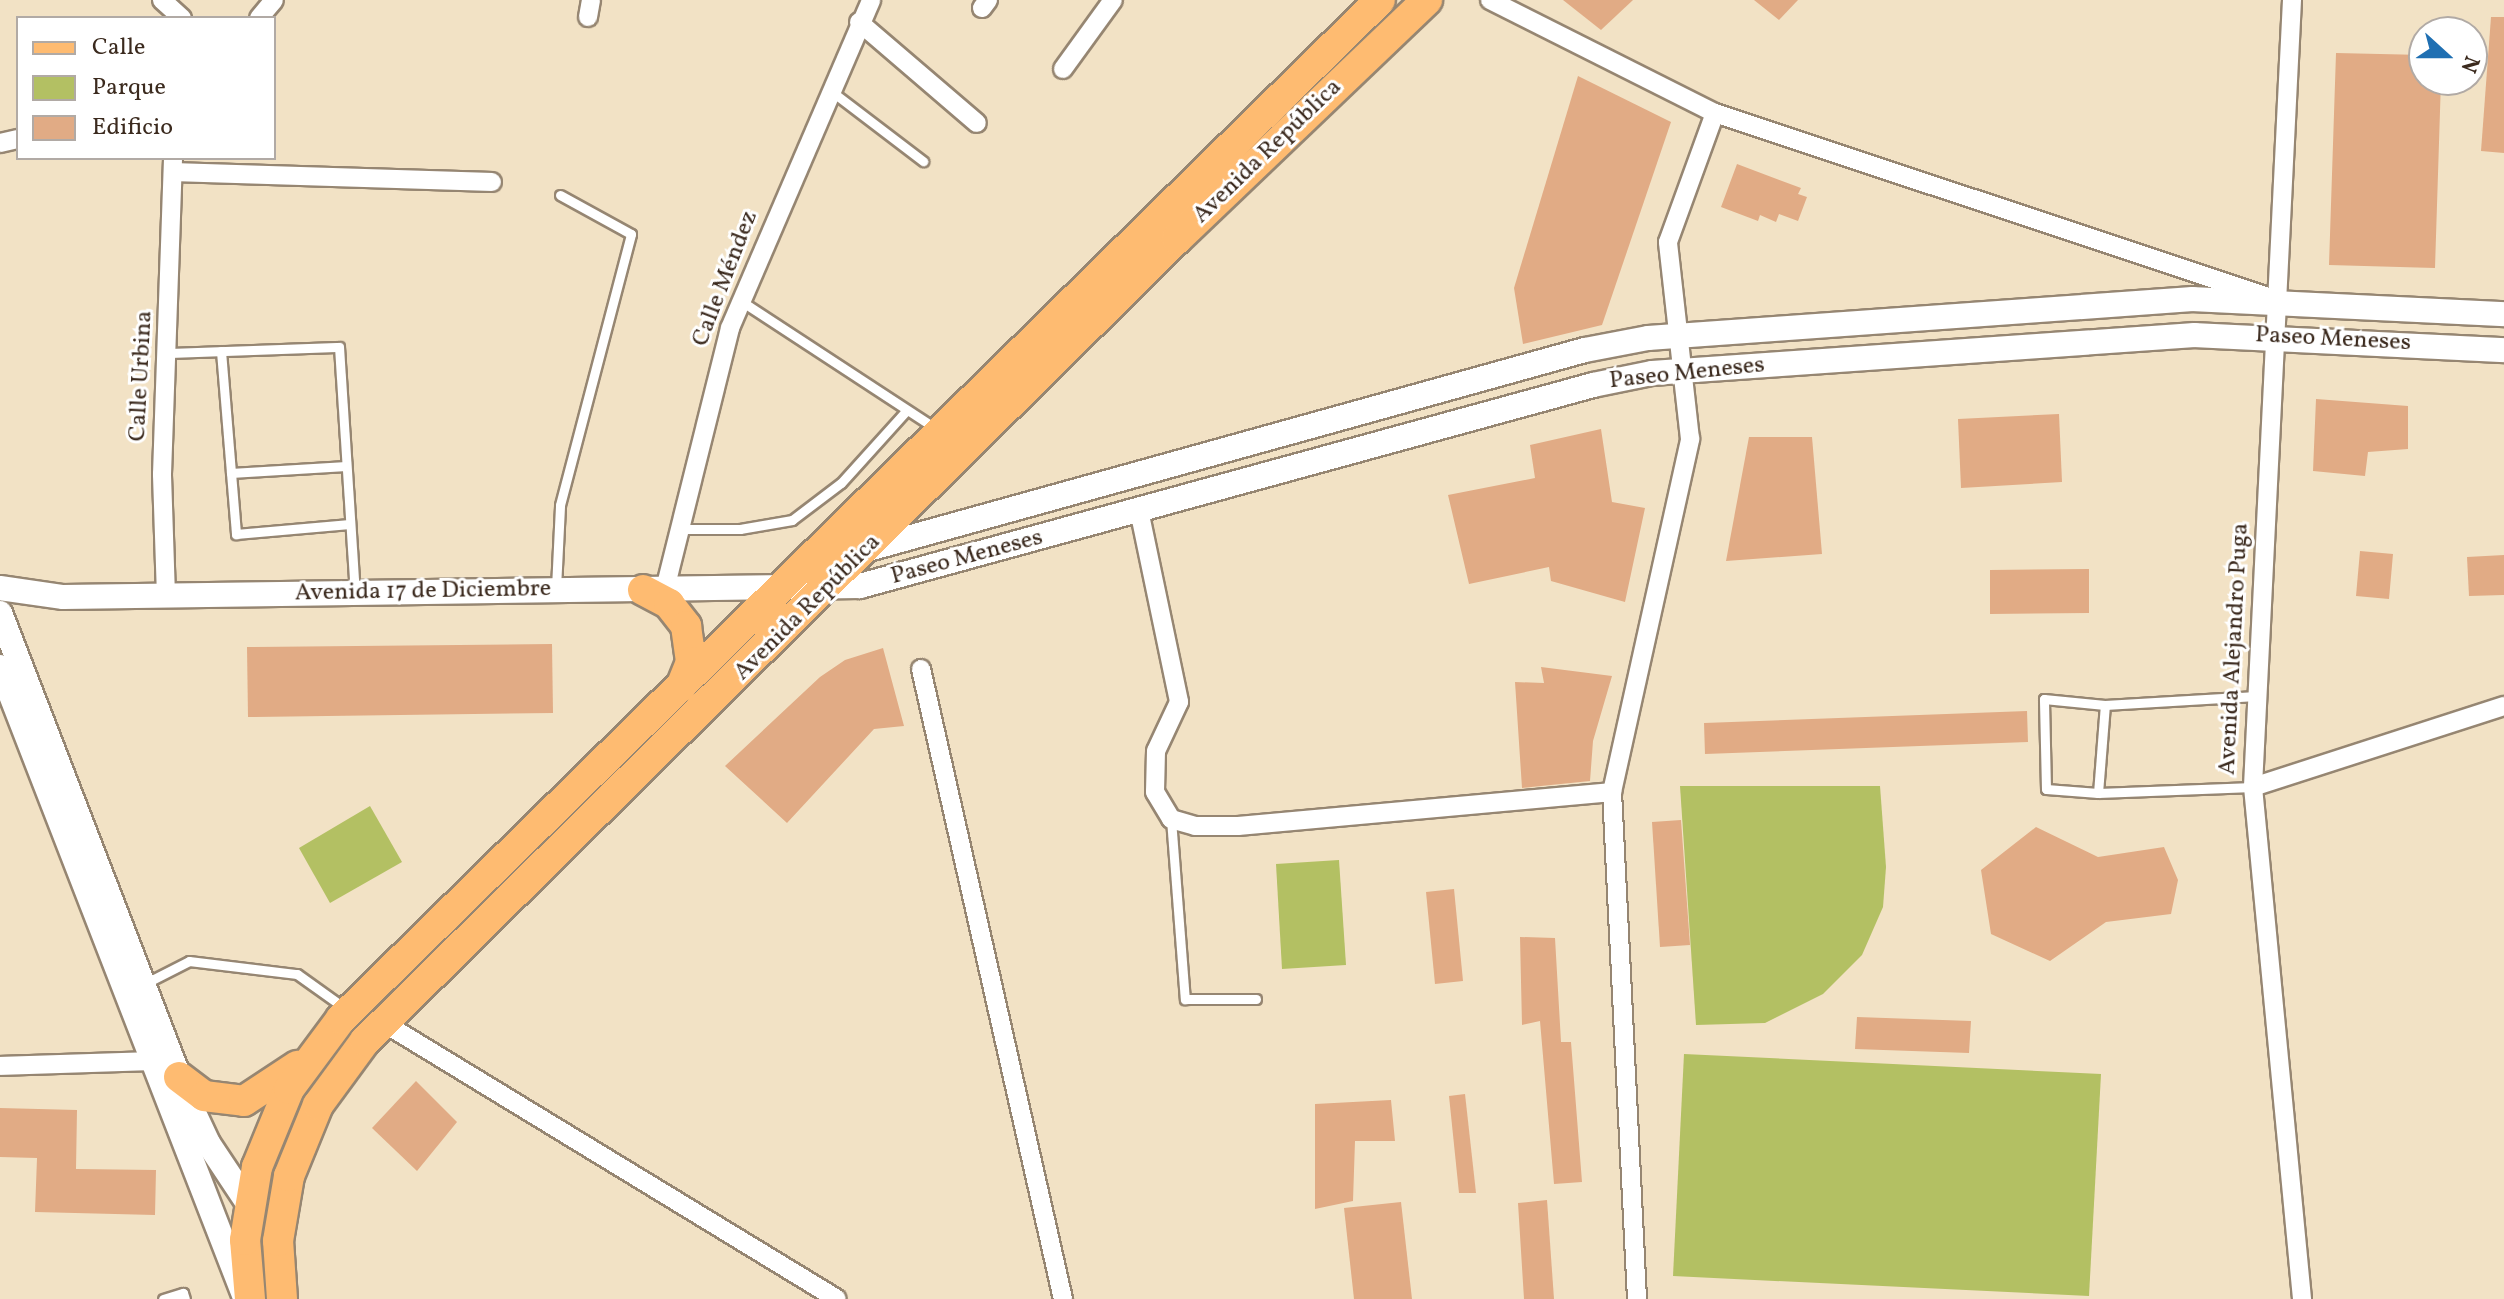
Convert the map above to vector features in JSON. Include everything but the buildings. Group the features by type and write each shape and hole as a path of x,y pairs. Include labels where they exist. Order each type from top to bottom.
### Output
{"main road":[{"name":"Avenida República","path":"311,1055 350,1011 1380,0"},
{"name":"Avenida República","path":"279,1267 281,1210 303,1135 337,1074 384,1023 869,548 1177,239 1427,0"},
{"path":"654,590 686,626 691,662 678,691"},
{"path":"179,1077 204,1096 244,1101 270,1088 311,1055"},
{"path":"248,1299 249,1205 273,1123 311,1055"},
{"path":"249,1205 279,1267 282,1299"}],"street":[{"path":"162,0 180,16"},
{"path":"261,16 274,0"},
{"name":"Calle Méndez","path":"654,590 679,529 719,362 741,301 828,89 871,0"},
{"path":"1063,69 1113,0"},
{"path":"1490,0 1715,113 2278,301"},
{"name":"Avenida Alejandro Puga","path":"2292,0 2253,787 2302,1299"},
{"path":"859,22 977,123"},
{"path":"1637,1299 1612,792 1690,439 1681,336 1668,242 1715,113"},
{"path":"173,165 492,182"},
{"name":"Calle Urbina","path":"166,596 162,474 173,165"},
{"name":"Paseo Meneses","path":"783,588 869,548 1585,350 1681,336 2193,299 2504,314"},
{"name":"Paseo Meneses","path":"783,588 829,587 888,579 1593,385 1683,371 2195,335 2504,350"},
{"path":"1139,510 1179,702 1156,751 1155,792 1171,819 1195,826 1238,826 1612,792"},
{"name":"Avenida 17 de Diciembre","path":"0,588 63,597 783,588"},
{"name":"Avenida 17 de Diciembre","path":"0,612 63,597"},
{"path":"0,612 179,1077 208,1143 249,1205"},
{"path":"0,667 152,1061 248,1299"},
{"path":"921,669 1063,1299"},
{"path":"2253,787 2504,706"},
{"path":"384,1023 837,1299"},
{"path":"0,1066 152,1061"}],"lane":[{"path":"828,89 923,161"},
{"path":"556,591 560,505 631,234 560,195"},
{"path":"741,301 940,431"},
{"path":"167,353 339,347 355,593"},
{"path":"221,351 236,534 350,524"},
{"path":"679,529 770,525 804,514 841,483 907,410"},
{"path":"231,473 346,466"},
{"path":"2253,787 2098,793 2046,789 2044,699 2105,705 2256,696"},
{"path":"2098,793 2105,705"},
{"path":"1171,819 1185,999 1256,999"},
{"path":"143,984 189,961 297,974 350,1011"},
{"path":"163,1299 183,1293 185,1299"}],"green space":[{"path":"1680,786 1880,786 1886,867 1883,907 1862,955 1823,994 1765,1023 1696,1025"},
{"path":"370,806 402,862 330,903 299,848"},
{"path":"1339,860 1346,965 1282,969 1276,864"},
{"path":"1684,1054 2101,1074 2089,1296 1673,1276"}]}
